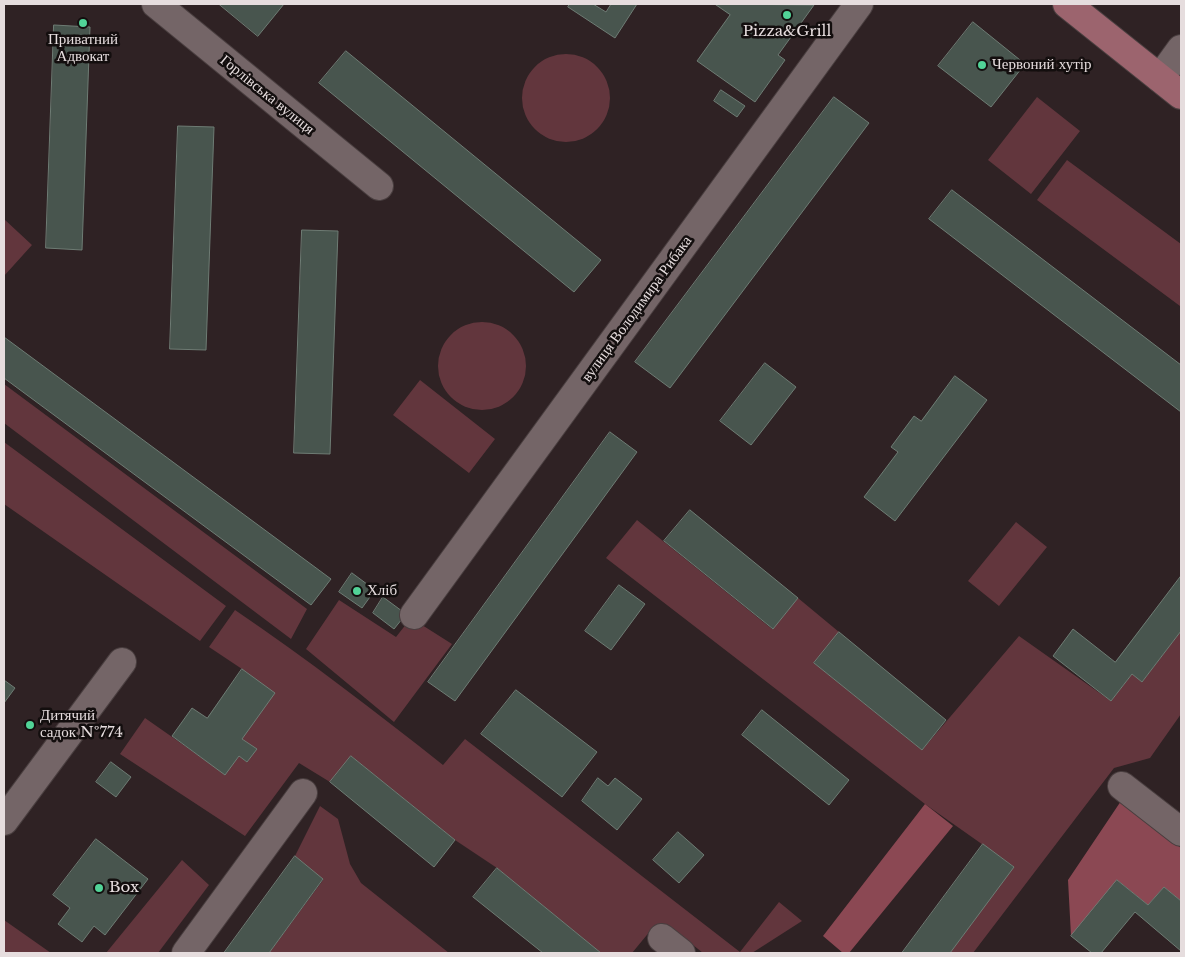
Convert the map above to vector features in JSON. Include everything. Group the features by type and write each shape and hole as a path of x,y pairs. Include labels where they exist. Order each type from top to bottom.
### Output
{"main road":[{"path":"1066,4 1181,95"}],"street":[{"name":"Горлівська вулиця","path":"156,4 379,186"},
{"name":"вулиця Володимира Рибака","path":"414,615 859,4"},
{"path":"1160,78 1181,49"},
{"path":"4,821 122,662"},
{"path":"1122,786 1181,832"},
{"path":"186,953 303,793"}],"shaded area":[{"path":"566,54 583,58 597,67 606,81 610,98 606,115 597,129 583,138 566,142 549,138 535,129 526,115 522,98 526,81 535,67 549,58"},
{"path":"1037,97 1080,131 1031,194 988,160"},
{"path":"1067,160 1181,244 1180,306 1037,200"},
{"path":"4,219 32,245 4,276"},
{"path":"482,322 499,326 513,335 522,349 526,366 522,383 513,397 499,406 482,410 465,406 451,397 442,383 438,366 442,349 451,335 465,326"},
{"path":"420,380 495,439 469,473 393,415"},
{"path":"4,384 307,609 291,639 4,423"},
{"path":"4,442 226,606 200,641 4,504"},
{"path":"637,520 772,629 798,598 839,632 814,663 922,750 1019,636 1111,701 1132,674 1142,682 1181,631 1181,714 1150,758 1114,768 973,953 950,953 1013,866 925,804 606,558"},
{"path":"1016,522 1047,547 999,606 968,581"},
{"path":"339,600 396,637 411,618 452,644 394,722 306,649"},
{"path":"235,610 288,647 443,765 465,739 740,952 779,902 802,921 752,953 703,953 668,925 651,930 632,953 601,953 497,868 455,840 351,756 330,782 299,763 245,836 120,754 145,718 225,774 239,756 247,762 256,749 242,739 242,669 209,647"},
{"path":"1121,801 1181,848 1181,901 1164,887 1148,905 1117,880 1071,936 1068,880"},
{"path":"925,804 953,826 849,953 843,953 823,936"},
{"path":"320,806 338,819 350,864 361,883 449,953 269,953 323,880 295,856"},
{"path":"182,860 209,885 158,953 106,953"},
{"path":"4,920 51,953 4,953"}],"building":[{"path":"219,4 284,4 258,36"},
{"path":"570,4 593,4 606,12 611,4 637,4 615,38 568,7"},
{"path":"715,4 814,5 778,55 785,60 755,102 697,61 730,15"},
{"name":"Червоний хутір","path":"973,22 1025,64 991,107 938,66"},
{"path":"54,25 90,27 82,250 46,248"},
{"path":"346,51 601,260 574,292 319,83"},
{"path":"721,90 745,106 737,117 714,101"},
{"path":"834,97 869,123 670,388 635,362"},
{"path":"178,126 214,127 206,350 170,349"},
{"path":"952,190 1181,365 1181,412 929,219"},
{"path":"302,230 338,231 330,454 294,453"},
{"path":"4,337 331,579 311,605 4,378"},
{"path":"765,363 796,387 751,445 720,421"},
{"path":"955,376 987,400 895,521 864,497 898,452 891,447 914,416 921,421"},
{"path":"610,432 637,452 455,701 428,682"},
{"path":"690,510 798,598 773,629 664,541"},
{"name":"Хліб","path":"352,573 375,590 362,608 339,592"},
{"path":"1181,576 1181,631 1142,682 1132,674 1111,701 1053,656 1073,629 1115,662"},
{"path":"619,585 645,604 611,650 585,631"},
{"path":"383,597 406,614 394,629 373,613"},
{"path":"839,632 946,720 922,750 814,663"},
{"path":"242,669 275,693 242,739 257,749 247,762 239,756 225,775 172,736 192,708 207,718"},
{"path":"4,680 15,688 4,703"},
{"path":"516,690 597,752 562,797 481,734"},
{"path":"762,710 849,780 829,805 742,735"},
{"path":"351,756 455,840 434,867 330,782"},
{"path":"111,762 131,777 116,797 96,782"},
{"path":"598,778 608,786 615,778 642,799 617,830 582,801"},
{"path":"678,832 704,855 679,883 653,860"},
{"path":"96,839 148,879 105,935 94,926 82,942 58,924 70,908 53,895"},
{"path":"983,844 1014,867 950,953 902,953"},
{"path":"295,856 323,879 269,953 224,953"},
{"path":"497,868 601,953 543,953 473,897"},
{"path":"1117,880 1148,905 1164,887 1181,901 1181,951 1135,912 1101,953 1092,953 1071,936"}],"place":[{"name":"Pizza&Grill","path":"787,15"},
{"name":"Приватний Адвокат","path":"83,23"},
{"name":"Червоний хутір","path":"982,65"},
{"name":"Хліб","path":"357,591"},
{"name":"Дитячий садок №774","path":"30,725"},
{"name":"Box","path":"99,888"}]}
